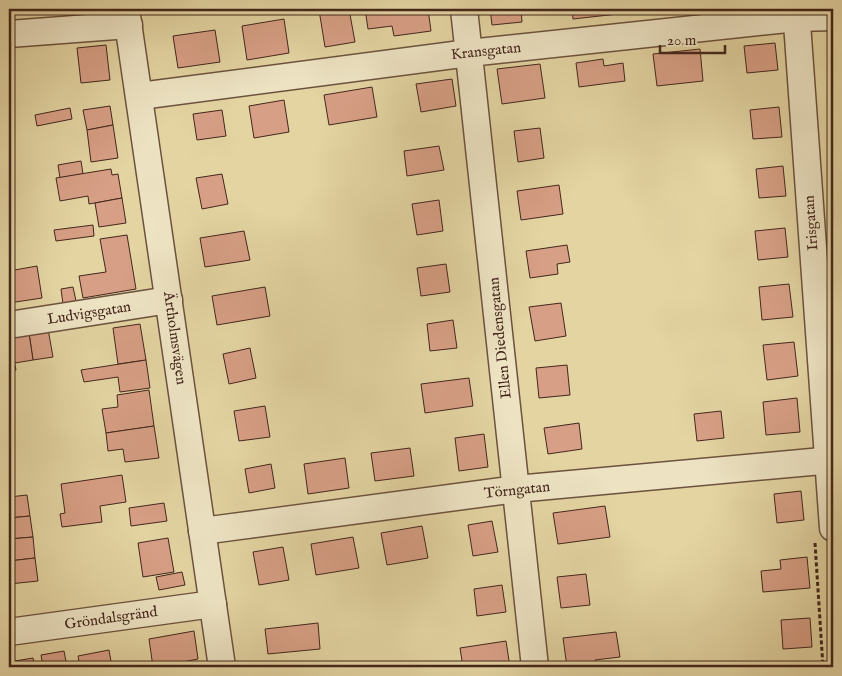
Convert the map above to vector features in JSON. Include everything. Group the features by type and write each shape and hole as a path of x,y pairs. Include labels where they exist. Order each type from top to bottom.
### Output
{"street":[{"name":"Ellen Diedensgatan","path":"464,9 535,667"},
{"name":"Kransgatan","path":"140,96 469,53 796,14 833,17"},
{"name":"Irisgatan","path":"796,14 831,460 833,528"},
{"path":"9,34 128,17"},
{"name":"Ärtholmsvägen","path":"128,17 222,667"},
{"name":"Ludvigsgatan","path":"9,326 169,300"},
{"name":"Törngatan","path":"202,531 516,489 831,460"},
{"name":"Gröndalsgränd","path":"9,632 213,604"}],"building":[{"path":"349,9 355,42 325,47 319,10"},
{"path":"365,9 428,9 431,31 394,36 392,26 368,29"},
{"path":"490,9 521,9 522,22 492,25"},
{"path":"572,9 618,9 618,14 573,19"},
{"path":"284,19 289,53 247,60 242,26"},
{"path":"215,30 220,62 178,68 173,36"},
{"path":"775,43 778,70 747,73 744,46"},
{"path":"106,45 110,80 81,83 77,48"},
{"path":"700,49 703,81 657,86 653,54"},
{"path":"603,59 604,66 623,63 625,81 579,87 576,63"},
{"path":"540,64 545,98 502,104 497,69"},
{"path":"452,79 456,106 421,112 416,84"},
{"path":"372,87 377,117 329,125 324,95"},
{"path":"284,100 289,132 254,138 249,106"},
{"path":"110,106 113,125 87,130 83,110"},
{"path":"779,107 782,137 753,139 750,110"},
{"path":"70,108 72,119 37,126 35,115"},
{"path":"222,110 226,136 197,140 193,114"},
{"path":"113,125 118,158 91,162 87,130"},
{"path":"540,128 544,158 518,162 514,131"},
{"path":"439,146 444,170 407,176 404,151"},
{"path":"81,161 83,174 60,178 58,165"},
{"path":"783,166 786,196 759,198 756,169"},
{"path":"111,169 112,175 118,174 122,198 89,204 88,196 60,201 56,178"},
{"path":"222,174 228,204 202,209 196,178"},
{"path":"559,185 563,214 521,220 517,191"},
{"path":"122,198 126,223 99,227 95,203"},
{"path":"439,200 443,231 417,235 412,204"},
{"path":"93,225 94,236 56,241 54,230"},
{"path":"785,228 788,257 758,260 755,231"},
{"path":"244,231 250,260 205,267 200,238"},
{"path":"127,235 136,289 83,298 79,276 106,272 100,239"},
{"path":"567,245 570,262 557,264 558,274 530,278 526,251"},
{"path":"446,264 450,292 421,296 417,268"},
{"path":"37,266 42,298 9,303 9,271"},
{"path":"789,284 793,317 762,320 759,287"},
{"path":"73,287 76,301 63,304 61,289"},
{"path":"265,287 270,316 217,325 212,296"},
{"path":"561,303 566,336 535,341 529,307"},
{"path":"453,320 457,348 430,351 427,324"},
{"path":"140,324 146,360 118,364 113,328"},
{"path":"48,329 53,357 33,360 29,333"},
{"path":"29,333 33,360 15,363 10,336"},
{"path":"794,342 798,376 767,380 763,345"},
{"path":"250,348 256,378 229,384 223,354"},
{"path":"12,351 16,370 9,371 9,352"},
{"path":"146,360 150,388 120,392 118,377 84,382 81,370"},
{"path":"567,365 570,395 539,398 536,368"},
{"path":"469,378 473,406 425,413 421,384"},
{"path":"149,390 154,426 106,433 102,409 118,407 117,395"},
{"path":"797,398 800,432 766,435 763,402"},
{"path":"265,406 270,437 239,441 234,411"},
{"path":"721,411 724,438 697,441 694,414"},
{"path":"579,423 582,449 548,454 544,428"},
{"path":"154,426 159,458 125,462 123,449 108,451 106,433"},
{"path":"484,434 488,467 459,471 455,438"},
{"path":"410,448 414,476 375,481 371,453"},
{"path":"345,458 349,488 308,494 304,464"},
{"path":"271,464 275,488 249,493 245,469"},
{"path":"122,475 126,502 100,506 102,522 62,527 60,514 65,513 61,484"},
{"path":"801,491 804,520 777,523 774,494"},
{"path":"27,495 30,516 9,518 9,497"},
{"path":"164,503 167,521 131,526 129,508"},
{"path":"605,506 610,537 558,544 553,513"},
{"path":"30,516 33,537 9,539 9,518"},
{"path":"492,521 498,552 473,556 468,525"},
{"path":"422,526 428,558 387,565 381,533"},
{"path":"33,537 35,558 9,561 9,539"},
{"path":"353,537 359,568 316,575 311,544"},
{"path":"168,538 174,572 143,577 138,543"},
{"path":"283,547 289,580 259,585 253,552"},
{"path":"807,557 810,588 763,592 761,571 781,569 780,560"},
{"path":"35,558 38,581 9,584 9,561"},
{"path":"182,572 185,585 159,590 156,577"},
{"path":"586,574 590,605 561,608 557,577"},
{"path":"502,585 506,612 477,616 474,589"},
{"path":"810,618 812,647 783,649 781,620"},
{"path":"318,623 320,649 268,654 265,629"},
{"path":"194,631 198,659 182,662 182,667 153,667 149,639"},
{"path":"616,632 620,657 595,660 596,667 567,667 563,638"},
{"path":"506,641 510,667 463,667 460,648"},
{"path":"109,650 112,667 80,667 78,656"},
{"path":"64,651 67,667 43,667 41,655"},
{"path":"33,658 35,667 9,667 9,662"}]}
